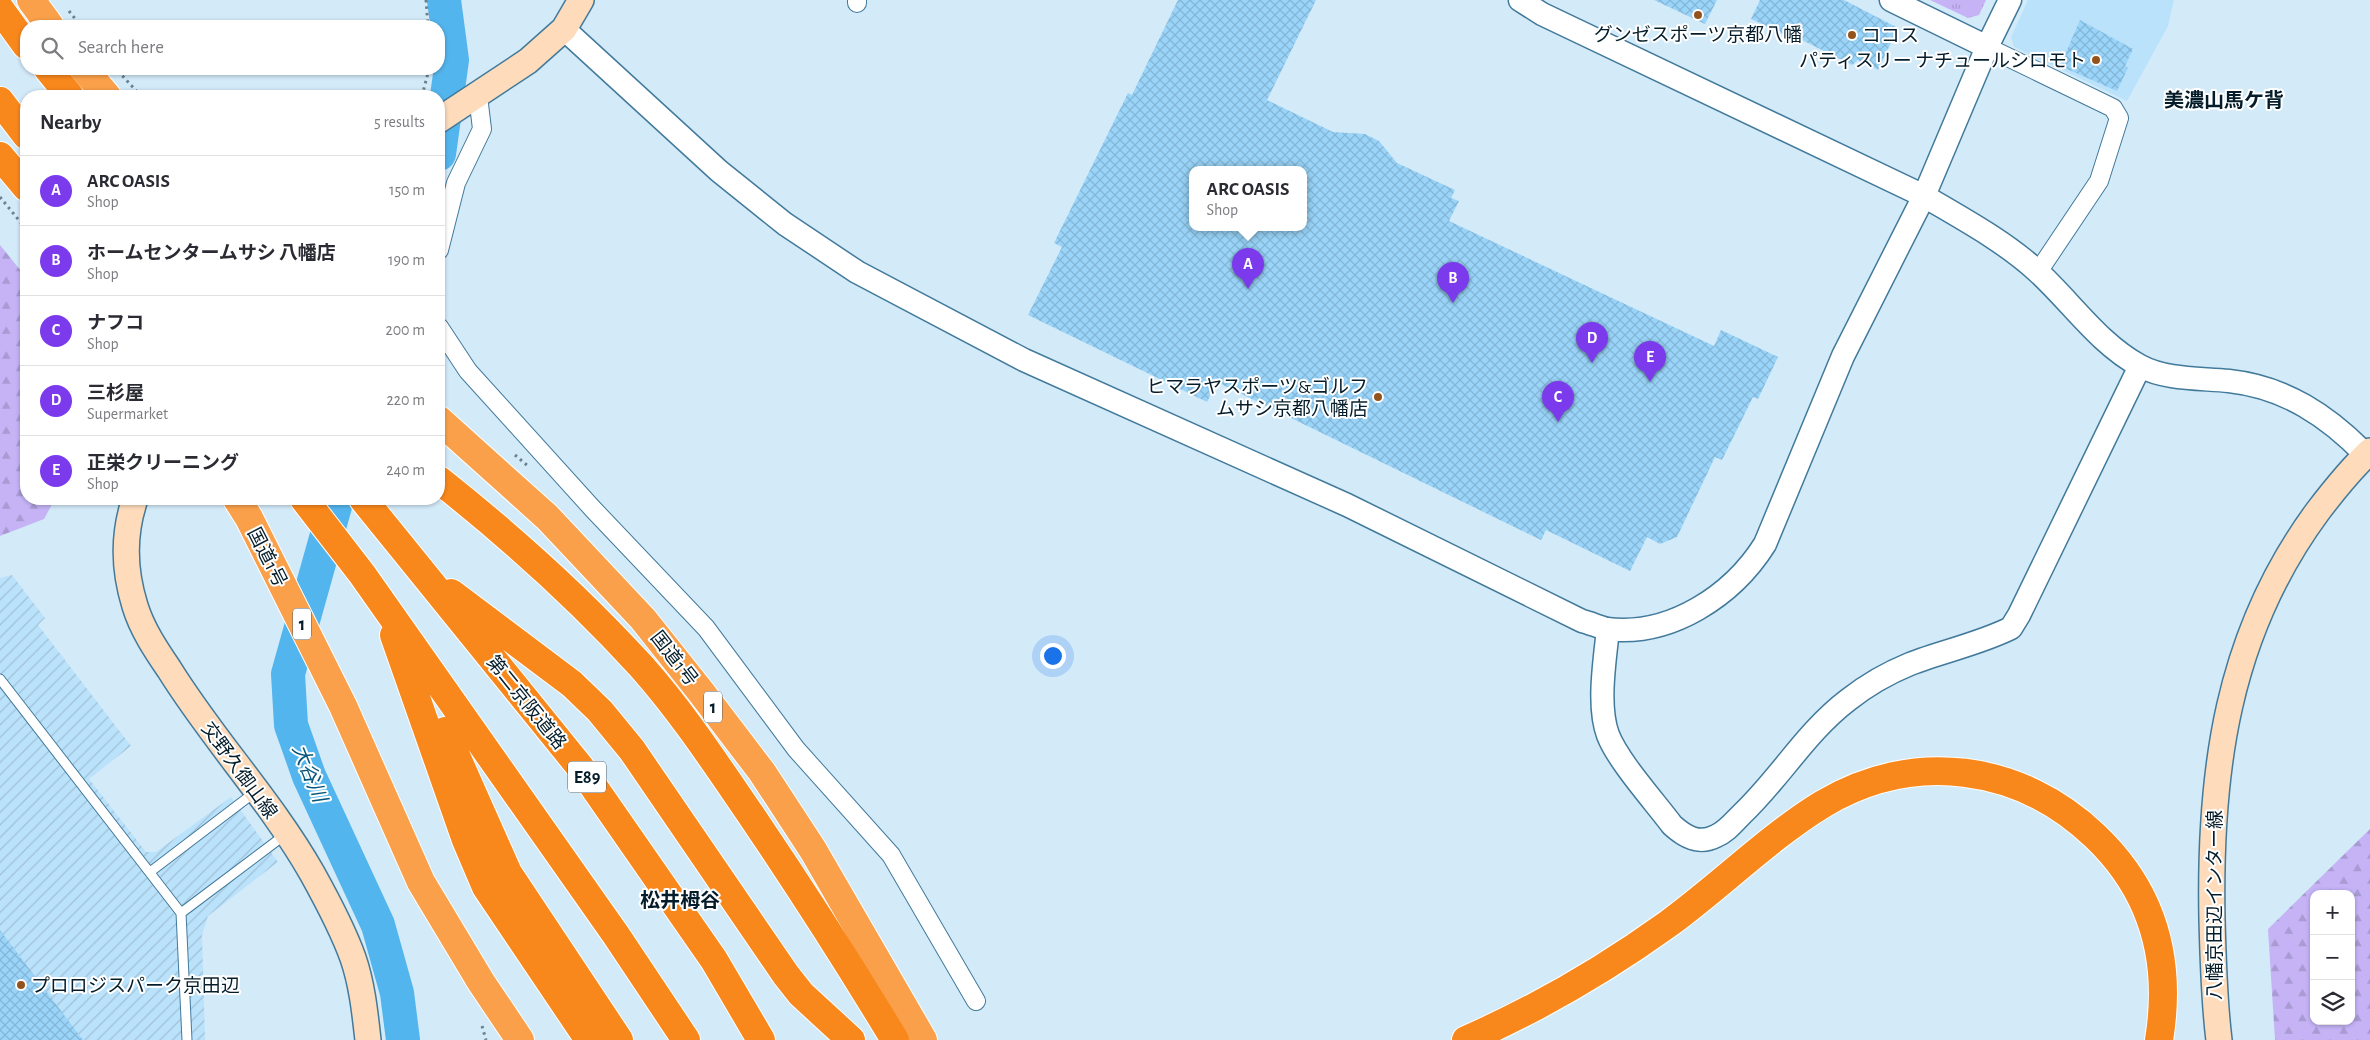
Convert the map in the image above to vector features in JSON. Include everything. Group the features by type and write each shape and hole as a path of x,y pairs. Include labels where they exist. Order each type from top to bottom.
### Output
{"highway":[{"path":"31,0 46,20"},
{"path":"2,12 20,35"},
{"path":"50,75 60,90"},
{"path":"51,75 65,90"},
{"path":"89,75 102,90"},
{"path":"0,101 20,127"},
{"path":"0,142 20,167"},
{"path":"0,156 20,180"},
{"name":"国道1号","path":"445,426 547,517 643,619 701,692 762,772 813,850 923,1040"},
{"path":"445,485 504,532 563,585 642,667 719,768 844,956 895,1040"},
{"name":"国道1号","path":"240,505 333,686 421,882 520,1040"},
{"path":"309,505 362,574 616,935 686,1040"},
{"name":"第二京阪道路","path":"369,505 580,767 714,960 761,1040"},
{"path":"408,556 437,582 572,684 600,711 632,750 786,975 806,999 851,1040"},
{"path":"390,614 394,640 475,864 499,909 590,1040"},
{"path":"415,650 424,685 508,873 619,1040"},
{"path":"1466,1040 1510,1021 1571,989 1628,953 1823,804 1869,783 1915,772 1962,771 2008,782 2047,799 2080,821 2112,852 2138,890 2156,929 2164,972 2164,1011 2159,1040"}],"main road":[{"path":"445,116 471,101 528,61 564,29 582,0"},
{"name":"八幡京田辺インター線","path":"2219,1040 2214,1000 2211,842 2214,797 2229,704 2243,653 2259,615 2301,535 2332,494 2368,453"},
{"name":"交野久御山線","path":"132,505 129,517 126,547 129,581 135,608 149,638 183,692 287,834 312,873 353,958 365,1012 368,1040"}],"street":[{"path":"1520,0 1542,14 1924,196 1995,239 2038,272 2102,337 2140,366 2193,379 2244,383 2278,392 2324,418 2368,453"},
{"path":"1891,0 2113,108 2119,118 2099,181 2038,272"},
{"path":"564,29 719,171 785,224 857,272 1024,360 1346,505 1582,621 1608,628 1638,628 1659,624 1686,614 1721,594 1755,560 1773,527 1843,356 1924,196 1987,47 2010,0"},
{"path":"445,226 456,183 482,129 471,101"},
{"path":"445,336 468,371 592,508 706,628 796,749 891,855 976,1001"},
{"path":"1608,628 1603,707 1607,734 1617,751 1672,825 1682,834 1695,840 1707,840 1717,836 1759,799 1812,733 1848,700 1876,680 1910,664 2010,628 2019,615 2140,366"}],"lane":[{"path":"0,679 181,913 187,1040"},
{"path":"150,872 256,792"},
{"path":"181,913 287,834"}],"path":[{"path":"426,0 428,20"},
{"path":"122,75 135,90"},
{"path":"424,90 427,75"},
{"path":"0,197 20,222"}],"shaded area":[{"path":"2028,0 2174,0 2168,26 2127,101 2014,47 2011,37"},
{"name":"プロロジスパーク京田辺","path":"12,575 45,618 38,625 131,746 89,779 146,852 156,852 231,797 278,862 208,916 202,935 205,1040 0,1040 0,578"}],"green space":[{"path":"1930,0 1986,0 1979,15 1968,18"},
{"path":"0,245 20,270 20,505 52,505 44,519 0,536"},
{"path":"2370,829 2370,1040 2275,1040 2268,929"}],"building":[{"path":"1178,0 1316,0 1267,100 1333,132 1365,134 1379,141 1397,163 1455,190 1451,198 1459,201 1449,221 1714,346 1721,330 1778,357 1758,399 1753,397 1722,460 1715,457 1677,537 1660,544 1647,537 1630,571 1546,530 1541,540 1217,382 1207,402 1028,315 1062,247 1054,243 1128,93 1132,95"},
{"name":"グンゼスポーツ京都八幡","path":"1654,0 1717,0 1705,24"},
{"name":"ココス","path":"1760,0 1844,0 1898,28 1878,70 1858,60 1852,65 1802,40 1800,42 1751,19"},
{"path":"2080,20 2133,49 2125,66 2128,68 2117,91 2060,66"},
{"name":"プロロジスパーク京田辺","path":"0,930 83,1040 0,1040"}],"waterway":[{"name":"大谷川","path":"444,0 452,60 445,111"},
{"name":"大谷川","path":"335,505 288,674 291,725 309,776 378,925 397,993 403,1040"}],"place":[{"name":"グンゼスポーツ京都八幡","path":"1698,15"},
{"name":"ココス","path":"1852,35"},
{"name":"パティスリー ナチュールシロモト","path":"2096,60"},
{"name":"ARC OASIS","path":"1248,289"},
{"name":"ホームセンタームサシ 八幡店","path":"1453,303"},
{"name":"三杉屋","path":"1592,363"},
{"name":"正栄クリーニング","path":"1650,382"},
{"name":"ヒマラヤスポーツ&ゴルフ ムサシ京都八幡店","path":"1378,397"},
{"name":"ナフコ","path":"1558,422"},
{"name":"プロロジスパーク京田辺","path":"21,985"}],"district":[{"name":"美濃山馬ケ背","path":"2224,100"},
{"name":"松井栂谷","path":"680,900"}]}
